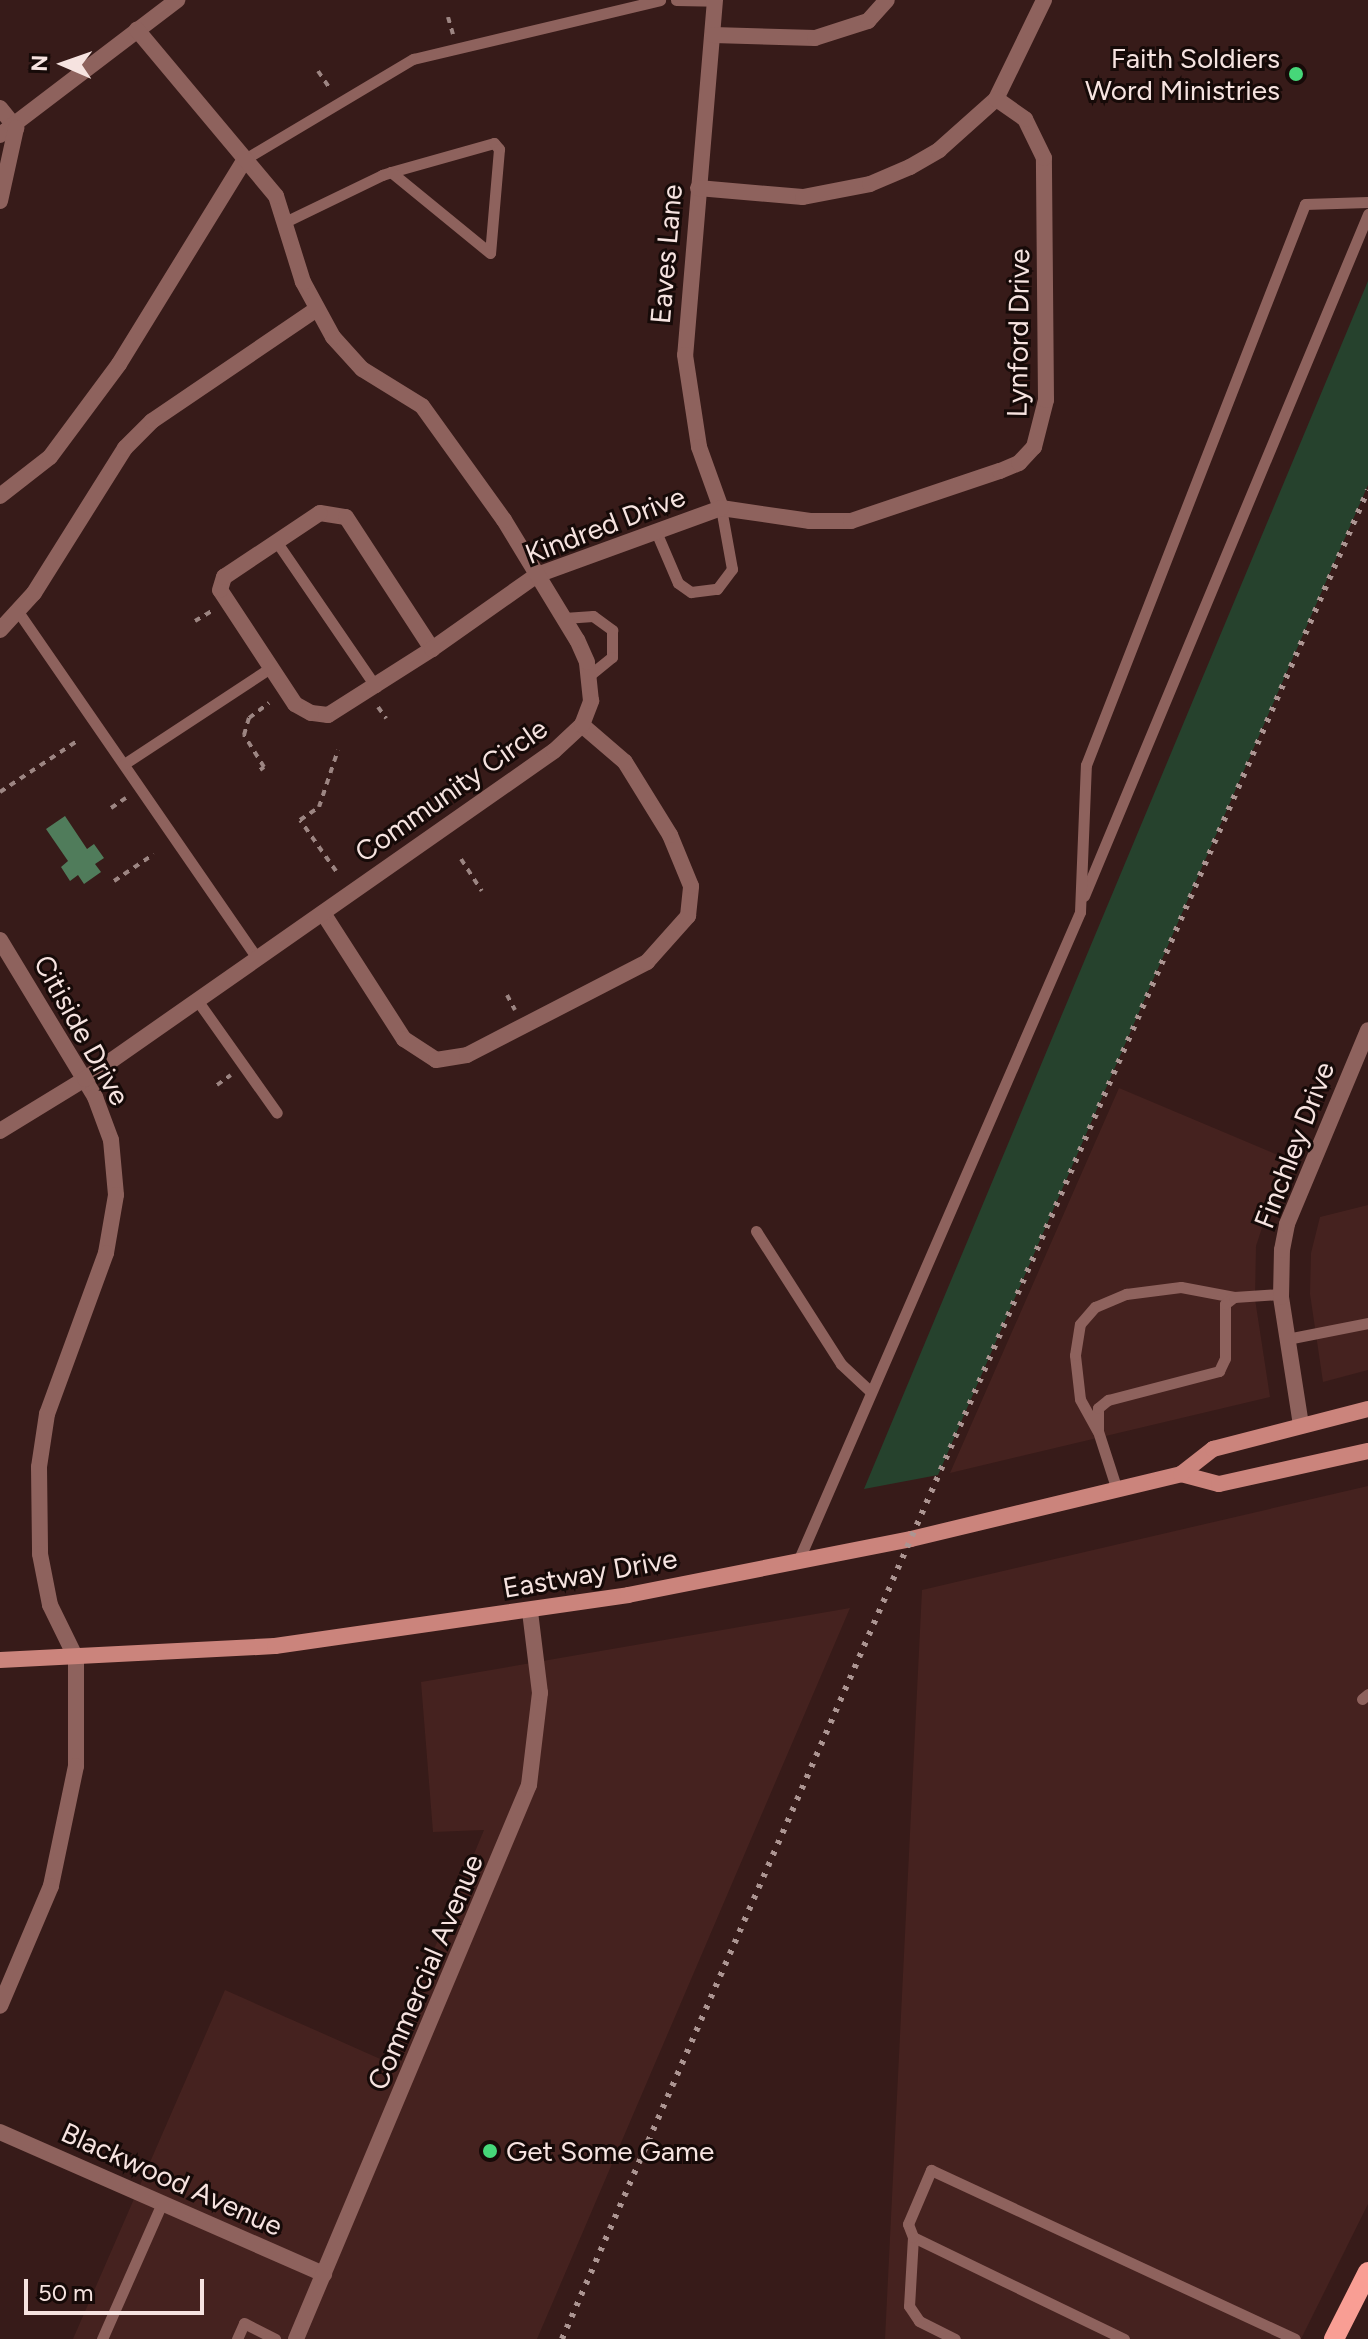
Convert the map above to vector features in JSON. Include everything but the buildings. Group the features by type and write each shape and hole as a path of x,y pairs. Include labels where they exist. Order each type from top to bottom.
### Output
{"main road":[{"name":"Eastway Drive","path":"0,1660 275,1646 530,1611 911,1539 1117,1490 1181,1474 1213,1449 1368,1409"},
{"name":"Eastway Drive","path":"1181,1474 1219,1484 1368,1451"},
{"path":"1334,2339 1368,2272"}],"street":[{"path":"0,135 16,128 177,0"},
{"name":"Eaves Lane","path":"715,0 685,355 699,447 721,508"},
{"path":"713,35 815,38 868,21 887,0"},
{"path":"698,188 803,197 870,184 939,150 996,99 1044,0"},
{"path":"137,30 276,196 317,309 348,356 422,406 564,618 590,675"},
{"name":"Lynford Drive","path":"721,508 851,521 1000,471 1019,463 1034,447 1046,400 1044,158 1025,119 996,99"},
{"path":"0,108 16,128"},
{"path":"0,201 16,128"},
{"path":"0,496 50,457 119,364 245,159"},
{"path":"0,630 19,613 125,448 152,421 317,309"},
{"name":"Kindred Drive","path":"432,649 346,517 320,513 224,577 220,590 295,704 311,713 328,715 376,687 432,649 537,575 657,534 721,508"},
{"name":"Community Circle","path":"0,1131 85,1079 554,751 582,725 591,701 590,675"},
{"path":"323,913 404,1039 436,1060 467,1055 647,962 688,916 691,886 670,835 625,762 582,725"},
{"name":"Citiside Drive","path":"0,940 85,1079 111,1140 116,1195 93,1297 47,1414 39,1467 42,1567 50,1605 76,1658"},
{"name":"Finchley Drive","path":"1301,1425 1281,1294 1287,1224 1368,1030"},
{"name":"Commercial Avenue","path":"296,2339 529,1785 540,1708 530,1611"},
{"path":"0,2006 51,1886 66,1832 76,1766 76,1658"},
{"name":"Blackwood Avenue","path":"0,2132 324,2274"}],"lane":[{"path":"245,159 338,100 413,59 660,0"},
{"path":"676,0 715,0"},
{"path":"287,221 391,172 494,143 499,149 490,253 391,172"},
{"path":"1081,904 1086,765 1305,204 1368,202"},
{"path":"799,1559 1081,904 1368,214"},
{"path":"657,534 678,583 691,592 717,589 732,569 721,508"},
{"path":"276,541 376,687"},
{"path":"19,613 258,959"},
{"path":"564,618 593,616 612,630 612,657 590,675"},
{"path":"124,764 270,668"},
{"path":"197,1000 277,1113"},
{"path":"756,1231 841,1364 871,1392"},
{"path":"1117,1490 1098,1431 1080,1399 1075,1367 1080,1324 1095,1307 1126,1294 1181,1287 1234,1297 1281,1294"},
{"path":"1098,1431 1098,1408 1108,1400 1219,1371 1225,1358 1225,1304 1234,1297"},
{"path":"1287,1339 1368,1323"},
{"path":"955,2339 919,2321 909,2306 913,2237 908,2224 931,2170 941,2170 1286,2337"},
{"path":"102,2339 162,2203"},
{"path":"913,2237 1124,2339"},
{"path":"237,2339 244,2323 275,2339"}],"path":[{"path":"318,71 338,100"},
{"path":"260,770 264,767 244,735 249,718 273,700"},
{"path":"0,792 77,741"},
{"path":"336,871 300,820 319,807 338,750"},
{"path":"114,881 154,854"},
{"path":"461,859 482,891"}],"shaded area":[{"path":"1368,281 1368,485 938,1475 864,1489"},
{"path":"65,816 87,849 94,844 104,858 95,864 101,872 84,884 78,875 70,881 61,867 68,861 46,829"},
{"path":"1119,1088 1285,1158 1256,1246 1255,1299 1270,1397 950,1473"},
{"path":"1368,1205 1368,1370 1323,1382 1310,1294 1311,1253 1320,1217"},
{"path":"1368,1486 1368,2204 1301,2339 885,2339 922,1590"},
{"path":"850,1608 537,2339 73,2339 225,1990 387,2062 484,1830 433,1832 421,1682"}],"railway":[{"path":"562,2339 1368,490"}],"place":[{"name":"Faith Soldiers Word Ministries","path":"1296,74"},
{"name":"Get Some Game","path":"490,2151"}]}
